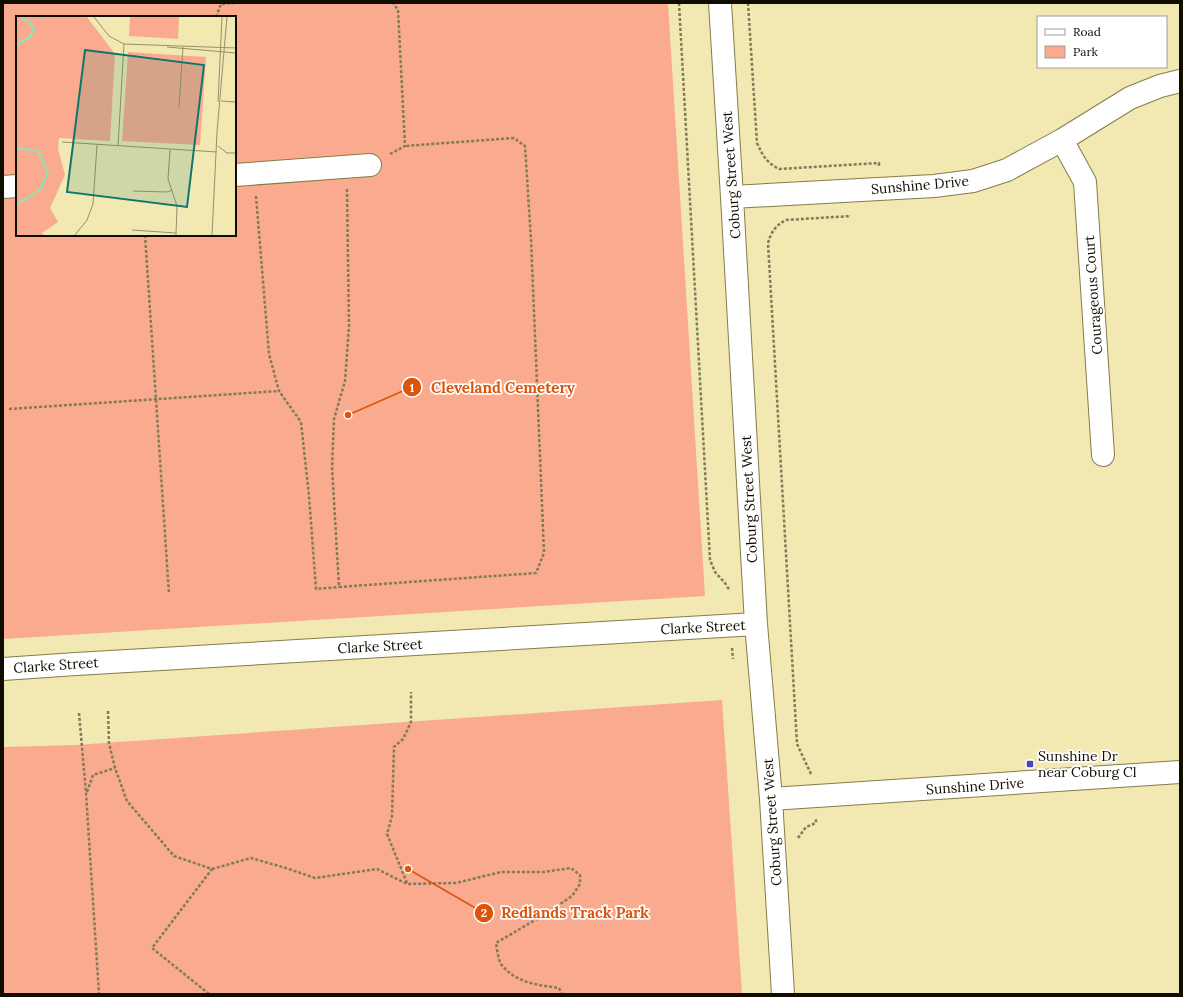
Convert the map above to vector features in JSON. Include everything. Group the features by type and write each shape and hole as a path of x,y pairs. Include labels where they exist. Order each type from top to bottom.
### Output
{"street":[{"name":"Coburg Street West","path":"720,3 756,624 770,799 783,994"},
{"name":"Sunshine Drive","path":"732,197 927,186 973,181 1007,170 1062,140 1130,98 1160,86 1180,81"},
{"name":"Courageous Court","path":"1062,140 1085,182 1103,455"},
{"path":"244,174 370,165"},
{"path":"3,187 16,186"},
{"name":"Clarke Street","path":"3,669 756,624"},
{"name":"Sunshine Drive","path":"770,799 1180,772"}],"path":[{"path":"216,16 221,4 235,3"},
{"path":"393,3 398,10 405,146"},
{"path":"679,3 710,560 715,572 728,587 730,592 729,596"},
{"path":"748,3 757,143 763,157 776,167"},
{"path":"244,174 269,354 279,391 301,422 309,496 316,589 536,573 544,553 532,247 525,146 514,138 405,146 370,165"},
{"path":"339,587 332,467 334,419 345,381 349,326 346,167"},
{"path":"812,777 797,744 768,243 770,234 780,223 786,220 854,216"},
{"path":"145,236 169,594"},
{"path":"8,409 279,391"},
{"path":"732,652 734,659"},
{"path":"407,884 387,834 392,816 394,747 403,739 411,722 411,692"},
{"path":"108,711 110,743 115,768 127,801 174,856 212,869 251,858 315,878 378,869 407,884 456,883 501,872 543,872 571,868 580,875 580,884 572,896 547,914 496,943 500,963 516,978 535,984 559,988 562,994"},
{"path":"79,713 86,793 99,994"},
{"path":"86,793 93,775 115,768"},
{"path":"209,994 152,948 212,869"}],"green space":[{"path":"3,3 668,3 705,596 3,639"},
{"path":"722,700 742,994 3,994 4,747 75,745"}],"place":[{"name":"Cleveland Cemetery","path":"348,415"},
{"name":"Sunshine Dr near Coburg Cl","path":"1030,764"},
{"name":"Redlands Track Park","path":"408,869"}]}
